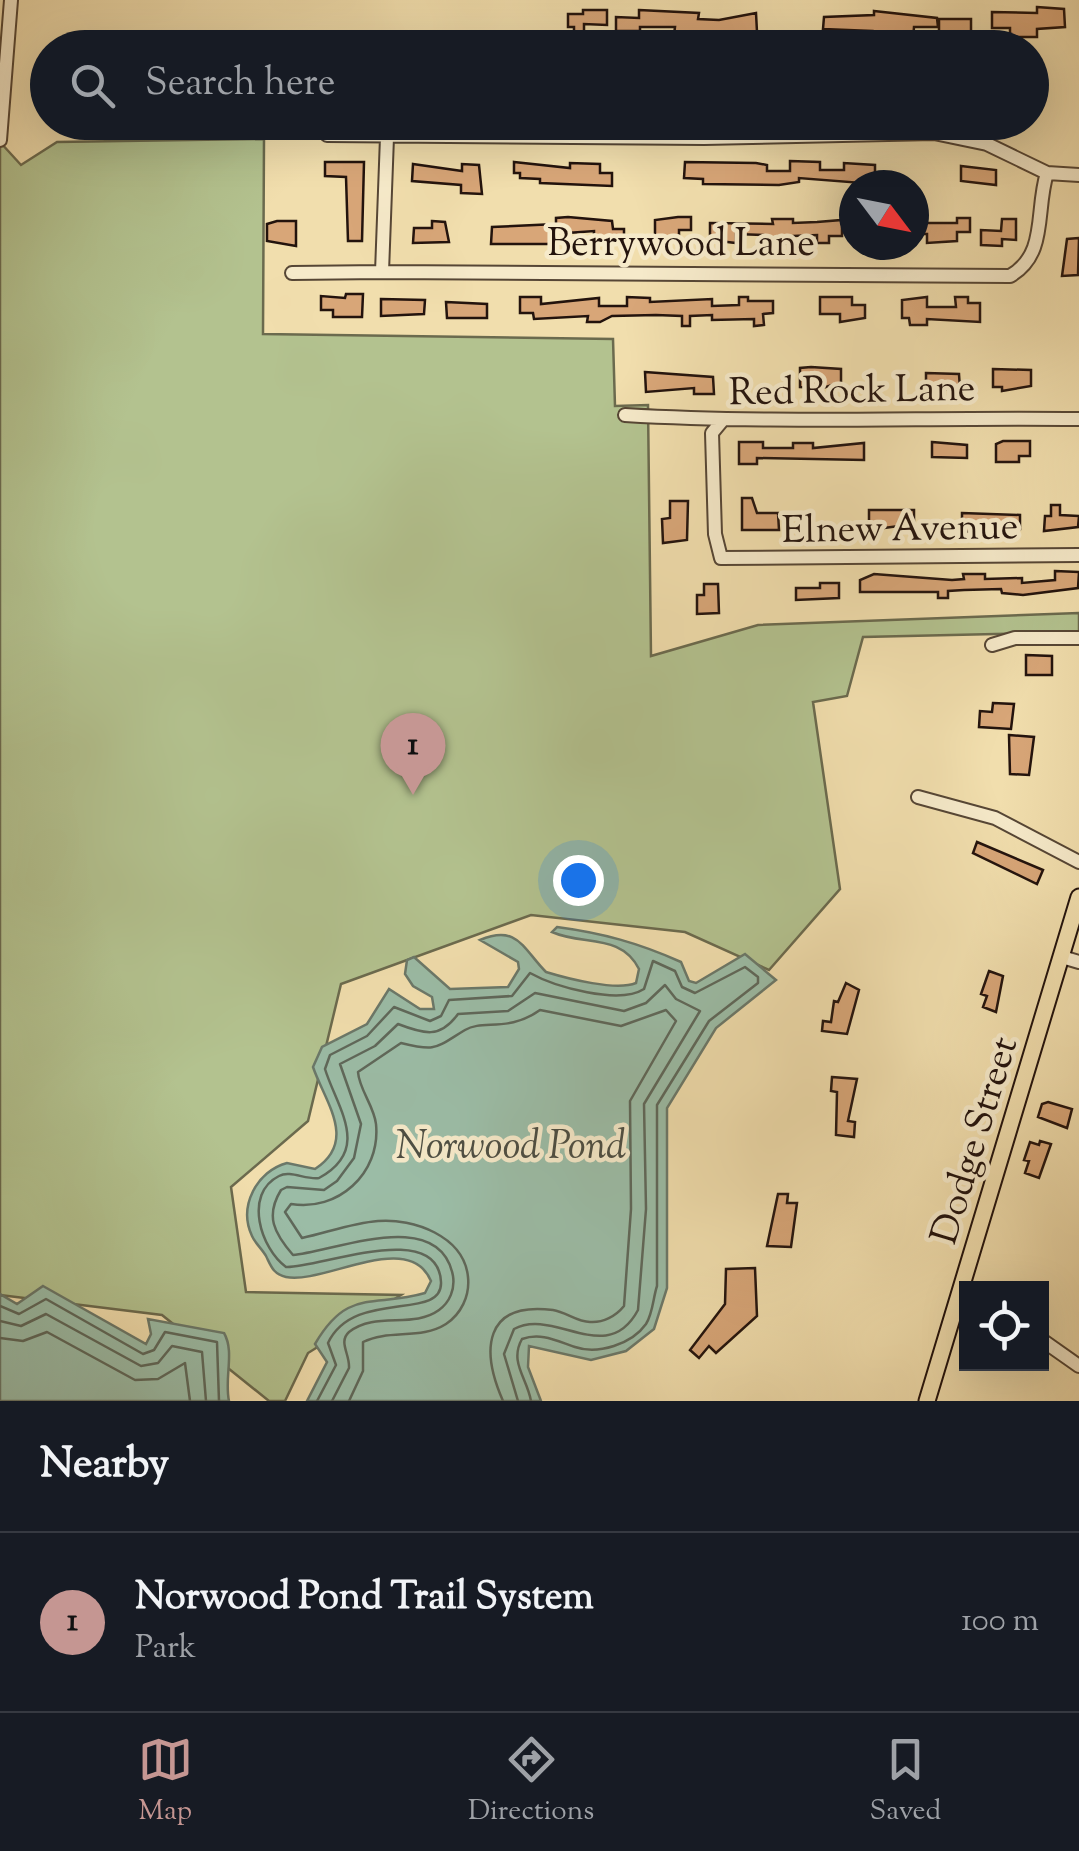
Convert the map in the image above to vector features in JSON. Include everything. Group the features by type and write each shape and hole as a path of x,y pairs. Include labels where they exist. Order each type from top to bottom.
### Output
{"main road":[{"name":"Dodge Street","path":"967,1281 1079,897"},
{"name":"Dodge Street","path":"928,1401 959,1305"}],"street":[{"path":"0,140 7,5"},
{"path":"382,272 386,140"},
{"path":"966,140 987,144 1046,173 1079,175"},
{"name":"Berrywood Lane","path":"292,273 1010,276 1024,268 1036,251 1039,198 1046,173"},
{"name":"Red Rock Lane","path":"625,416 722,421 900,416 1079,419"},
{"name":"Elnew Avenue","path":"722,421 712,433 714,534 721,558 1079,555"},
{"path":"992,645 1015,638 1079,638"},
{"path":"918,797 995,818 1079,862"},
{"path":"1062,957 1079,962"},
{"path":"1049,1345 1079,1366"}],"shaded area":[{"path":"264,140 263,334 613,339 615,406 648,405 651,656 758,625 1079,613 1079,632 863,637 847,696 813,702 840,889 769,970 685,932 531,915 341,984 308,1121 231,1187 246,1292 401,1295 308,1353 285,1401 269,1401 162,1315 0,1295 0,142 21,165 57,142"}],"water":[{"name":"Norwood Pond","path":"557,927 620,940 665,955 681,962 689,981 696,983 745,954 776,980 716,1028 667,1108 667,1288 654,1329 626,1351 591,1360 529,1346 528,1367 541,1401 307,1401 327,1362 315,1344 339,1314 363,1303 425,1293 431,1281 420,1266 385,1259 321,1274 286,1277 273,1269 252,1236 247,1213 259,1182 287,1163 315,1169 335,1146 335,1121 313,1067 322,1047 367,1024 389,989 420,1009 434,1009 432,997 413,986 405,974 407,960 414,957 450,989 508,987 519,969 518,962 480,940 493,936 519,941 546,972 605,985 636,983 639,969 622,950 552,932"},
{"path":"43,1286 146,1344 151,1334 148,1319 224,1333 229,1348 229,1401 0,1401 0,1294 17,1304"}],"building":[{"path":"1037,7 1064,9 1065,27 992,28 992,12 1037,13"},
{"path":"583,10 607,10 607,25 584,24 584,30 568,27 568,14 583,14"},
{"path":"639,10 699,13 698,19 719,20 756,13 757,30 616,30 616,17 639,18"},
{"path":"874,11 937,18 938,27 823,29 824,17 874,15"},
{"path":"939,19 971,19 971,30 939,30"},
{"path":"790,161 820,162 820,170 839,170 839,181 799,178 799,182 779,185 703,184 703,179 684,178 685,162 756,163 767,165 767,171 790,171"},
{"path":"325,162 364,162 362,241 348,241 346,177 325,176"},
{"path":"514,162 570,168 570,163 600,164 600,173 612,173 612,186 540,183 540,179 520,178 520,173 514,173"},
{"path":"844,163 875,165 875,170 844,170"},
{"path":"413,164 462,171 462,164 479,165 482,194 461,193 461,185 412,181"},
{"path":"961,166 996,170 996,185 961,181"},
{"path":"691,217 691,230 679,230 679,237 667,237 667,243 655,243 655,220"},
{"path":"556,218 612,221 613,229 624,229 624,240 594,243 594,231 568,233 569,241 547,244 491,244 492,227 556,224"},
{"path":"957,218 970,218 970,232 957,232 957,241 929,243 929,223 957,223"},
{"path":"772,219 839,220 839,236 829,236 829,243 817,243 817,235 793,236 785,244 763,243 763,235 736,234 736,243 710,240 710,223 773,224"},
{"path":"1002,219 1016,219 1016,240 1002,239 1002,246 981,245 981,230 1001,231"},
{"path":"296,221 296,246 267,241 267,224"},
{"path":"432,221 445,222 449,242 413,243 414,228 432,228"},
{"path":"1079,238 1078,275 1062,276 1067,239"},
{"path":"346,294 363,294 362,317 333,317 333,310 321,310 321,296 345,298"},
{"path":"520,297 541,297 541,304 599,298 599,306 627,306 627,297 650,298 650,302 712,299 712,306 739,305 739,297 748,297 748,301 773,301 773,313 763,314 764,325 754,326 754,319 712,320 712,315 690,316 690,326 682,326 682,316 612,316 600,322 587,322 588,316 534,319 533,313 520,313"},
{"path":"820,297 852,297 852,305 865,305 865,318 840,322 840,314 820,314"},
{"path":"927,297 927,307 956,307 955,297 968,297 968,303 980,303 980,322 927,319 927,325 910,325 909,318 902,318 902,300"},
{"path":"381,299 425,300 424,314 381,316"},
{"path":"446,302 487,304 487,318 447,318"},
{"path":"800,368 841,369 841,382 823,388 800,387"},
{"path":"993,369 1031,370 1031,386 1002,391 1002,387 993,387"},
{"path":"645,372 713,377 714,394 694,394 694,388 646,392"},
{"path":"926,373 959,374 960,390 926,388"},
{"path":"1030,441 1030,456 1019,456 1019,462 996,462 996,444"},
{"path":"739,442 763,442 763,448 793,448 793,443 813,443 813,448 864,443 864,460 757,458 757,464 739,464"},
{"path":"932,442 967,445 967,458 932,457"},
{"path":"742,498 752,498 757,513 778,513 779,530 742,530"},
{"path":"670,501 688,501 687,540 663,543 662,519 670,518"},
{"path":"1051,505 1060,505 1060,515 1079,516 1078,527 1044,531"},
{"path":"869,510 914,510 914,524 869,530"},
{"path":"962,513 1020,515 1020,529 962,532"},
{"path":"1055,571 1079,572 1078,588 1023,595 1002,593 1001,589 948,591 948,598 938,598 938,592 860,592 860,580 874,574 952,580 964,579 963,574 985,574 985,579 1022,578 1022,583 1055,580"},
{"path":"820,583 839,583 839,598 796,600 796,588 820,588"},
{"path":"704,584 718,584 719,613 697,614 697,595 704,595"},
{"path":"1026,655 1052,656 1052,675 1026,675"},
{"path":"993,703 1014,704 1011,729 979,727 980,711 992,712"},
{"path":"1009,735 1034,737 1029,775 1010,774"},
{"path":"977,842 1043,870 1037,884 973,853"},
{"path":"989,971 1003,976 996,1012 983,1007 987,996 981,994"},
{"path":"846,983 859,990 847,1034 822,1031 823,1021 831,1022 834,1001 838,1002"},
{"path":"832,1077 857,1079 848,1121 855,1122 854,1137 836,1135 837,1092 831,1091"},
{"path":"1042,1104 1072,1109 1067,1128 1038,1117"},
{"path":"1040,1141 1051,1144 1039,1178 1025,1173 1029,1161 1024,1160 1030,1142 1039,1145"},
{"path":"778,1194 788,1194 787,1203 797,1203 791,1247 767,1246"},
{"path":"755,1268 757,1316 716,1353 709,1346 699,1358 690,1350 725,1304 726,1269"}],"place":[{"name":"Norwood Pond Trail System","path":"413,795"}]}
